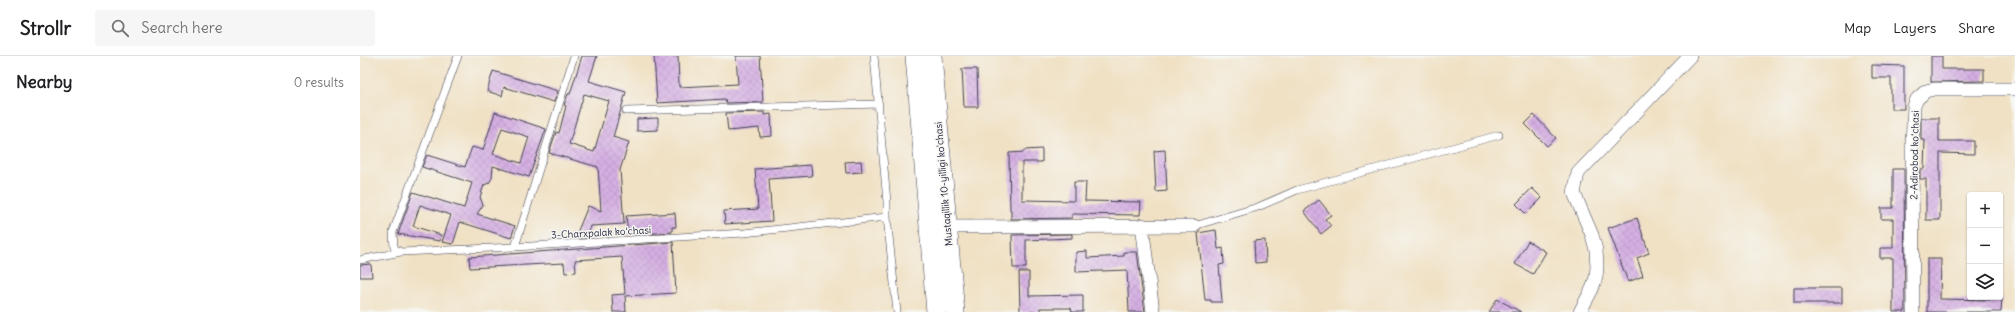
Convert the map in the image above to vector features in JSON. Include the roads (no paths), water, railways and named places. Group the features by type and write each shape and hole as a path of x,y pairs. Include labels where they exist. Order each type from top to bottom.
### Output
{"main road":[{"name":"Mustaqillik 10-yilligi ko'chasi","path":"915,56 938,227 955,312"},
{"name":"Mustaqillik 10-yilligi ko'chasi","path":"935,60 938,227 936,312"}],"street":[{"path":"1580,312 1592,289 1596,277 1597,267 1596,250 1592,235 1574,193 1578,173 1690,56"},
{"name":"2-Adirobod koʻchasi","path":"1913,312 1912,144 1914,106 1917,98 1926,91 1934,89 2015,89"},
{"path":"938,227 1142,225 1194,226"},
{"path":"1142,225 1153,312"}],"lane":[{"path":"401,252 394,248 393,232 458,56"},
{"path":"515,248 574,56"},
{"path":"874,56 887,217 897,312"},
{"path":"626,111 879,104"},
{"path":"1194,226 1258,207 1297,190 1499,135"},
{"name":"3-Charxpalak koʻchasi","path":"360,260 401,252 515,248 744,233 887,217"}]}
